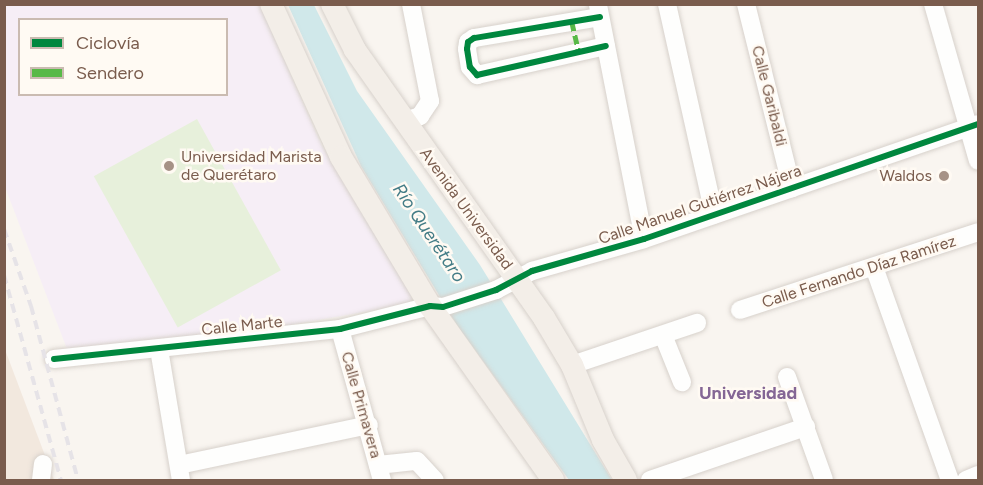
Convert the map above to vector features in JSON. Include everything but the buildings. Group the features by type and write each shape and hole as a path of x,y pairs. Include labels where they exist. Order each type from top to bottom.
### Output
{"main road":[{"path":"271,4 341,157 436,306 553,480"},
{"name":"Avenida Universidad","path":"332,4 355,50 516,277 572,365 603,440 626,480"}],"street":[{"path":"404,121 420,117 430,101 411,4"},
{"name":"Calle Manuel Gutiérrez Nájera","path":"667,4 714,215"},
{"name":"Calle Garibaldi","path":"746,4 792,188"},
{"path":"933,4 972,126 978,161"},
{"path":"606,46 477,75 470,67 467,49 468,42 474,38 572,21 599,10 644,239"},
{"path":"572,21 579,52"},
{"name":"Calle Manuel Gutiérrez Nájera","path":"436,306 496,290 516,277 644,239 972,126"},
{"name":"Calle Fernando Díaz Ramírez","path":"740,310 978,232"},
{"path":"874,267 950,480"},
{"name":"Calle Marte","path":"54,359 340,329 436,306"},
{"path":"572,365 697,323"},
{"name":"Calle Primavera","path":"340,329 369,425 380,473"},
{"path":"663,335 682,382"},
{"path":"159,349 180,473 369,425"},
{"path":"787,377 824,480"},
{"path":"650,480 806,427"},
{"path":"380,473 417,461 435,480"},
{"path":"966,480 978,475"}],"shaded area":[{"name":"Universidad Marista de Querétaro","path":"5,5 260,5 321,144 412,293 410,304 267,329 67,349 5,187"},
{"path":"4,347 49,466 54,480 5,480"}],"green space":[{"path":"197,119 281,270 178,328 94,176"}],"water":[{"name":"Río Querétaro","path":"288,5 314,5 357,91 480,265 612,480 569,480 457,325 361,166"}],"railway":[{"path":"4,229 31,306 78,480"},
{"path":"4,275 61,480"}],"marked path":[{"path":"572,22 579,52"}],"cycle path":[{"path":"600,17 474,38 468,42 467,49 470,67 477,75 606,46"},
{"path":"54,359 340,329 430,306 443,307 496,290 532,271 644,239 978,124"}],"place":[{"name":"Universidad Marista de Querétaro","path":"169,166"},
{"name":"Waldos","path":"944,176"}],"district":[{"name":"Universidad","path":"748,393"}]}
